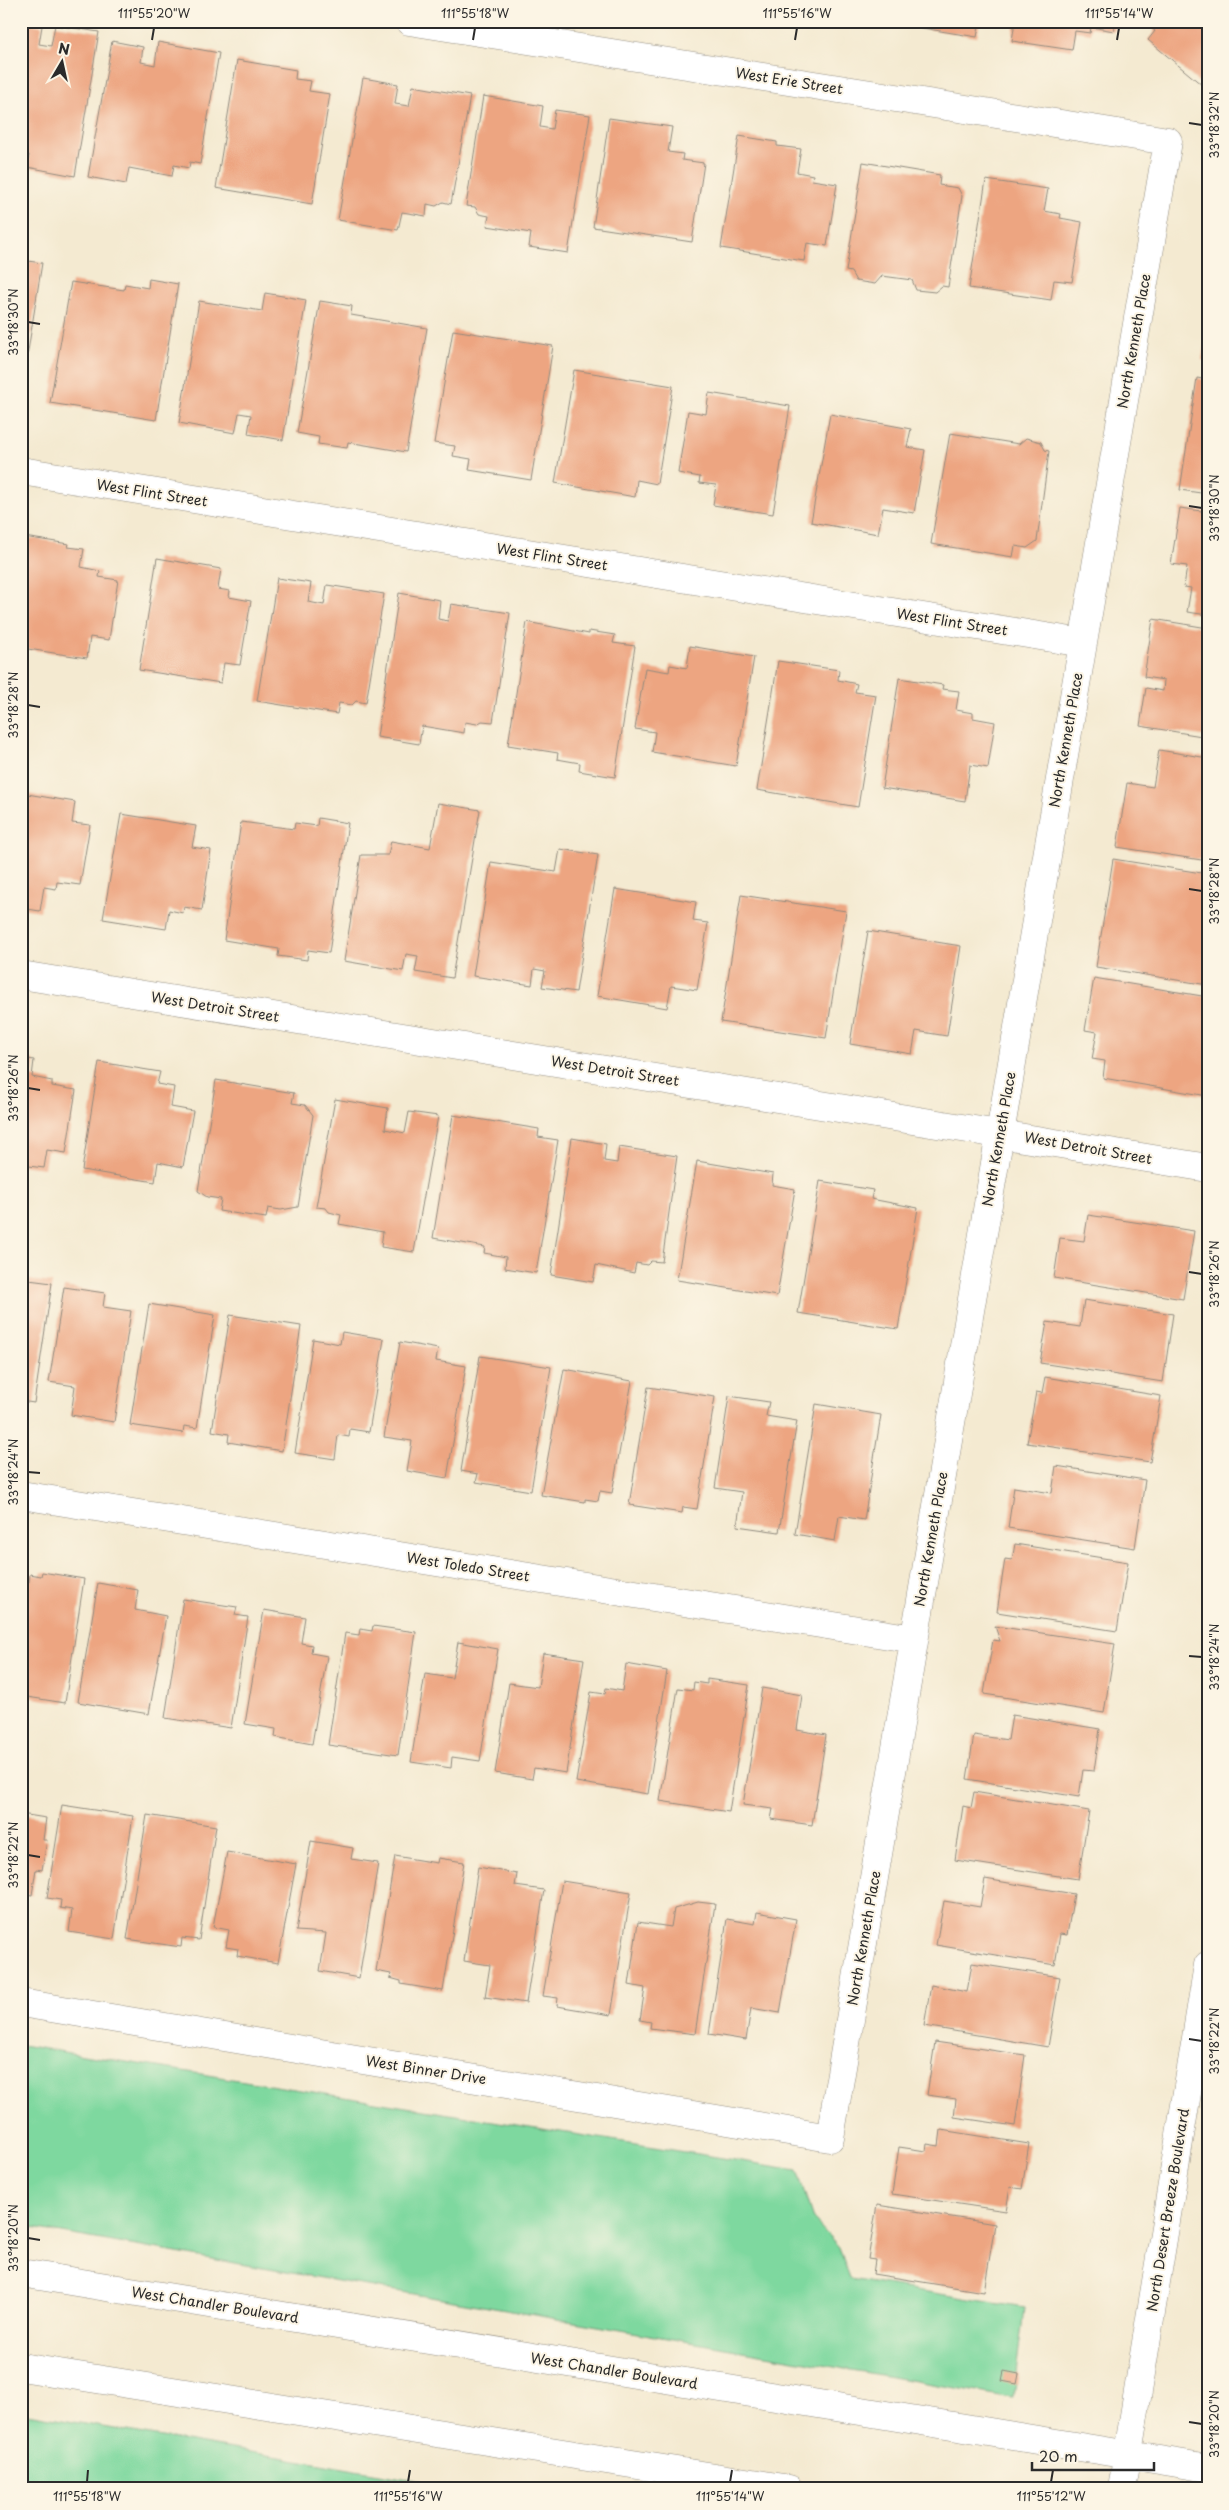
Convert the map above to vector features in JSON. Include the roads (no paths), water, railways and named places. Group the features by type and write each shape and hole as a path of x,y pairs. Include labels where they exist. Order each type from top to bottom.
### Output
{"street":[{"name":"West Erie Street","path":"409,21 1168,141"},
{"name":"North Kenneth Place","path":"830,2138 1168,141"},
{"name":"West Flint Street","path":"21,472 1083,643"},
{"name":"West Detroit Street","path":"21,976 1208,1168"},
{"name":"West Toledo Street","path":"21,1495 914,1639"},
{"name":"North Desert Breeze Boulevard","path":"1122,2489 1208,1965"},
{"name":"West Binner Drive","path":"21,2003 830,2138"},
{"name":"West Chandler Boulevard","path":"21,2273 1208,2468"},
{"path":"21,2367 789,2489"}]}
